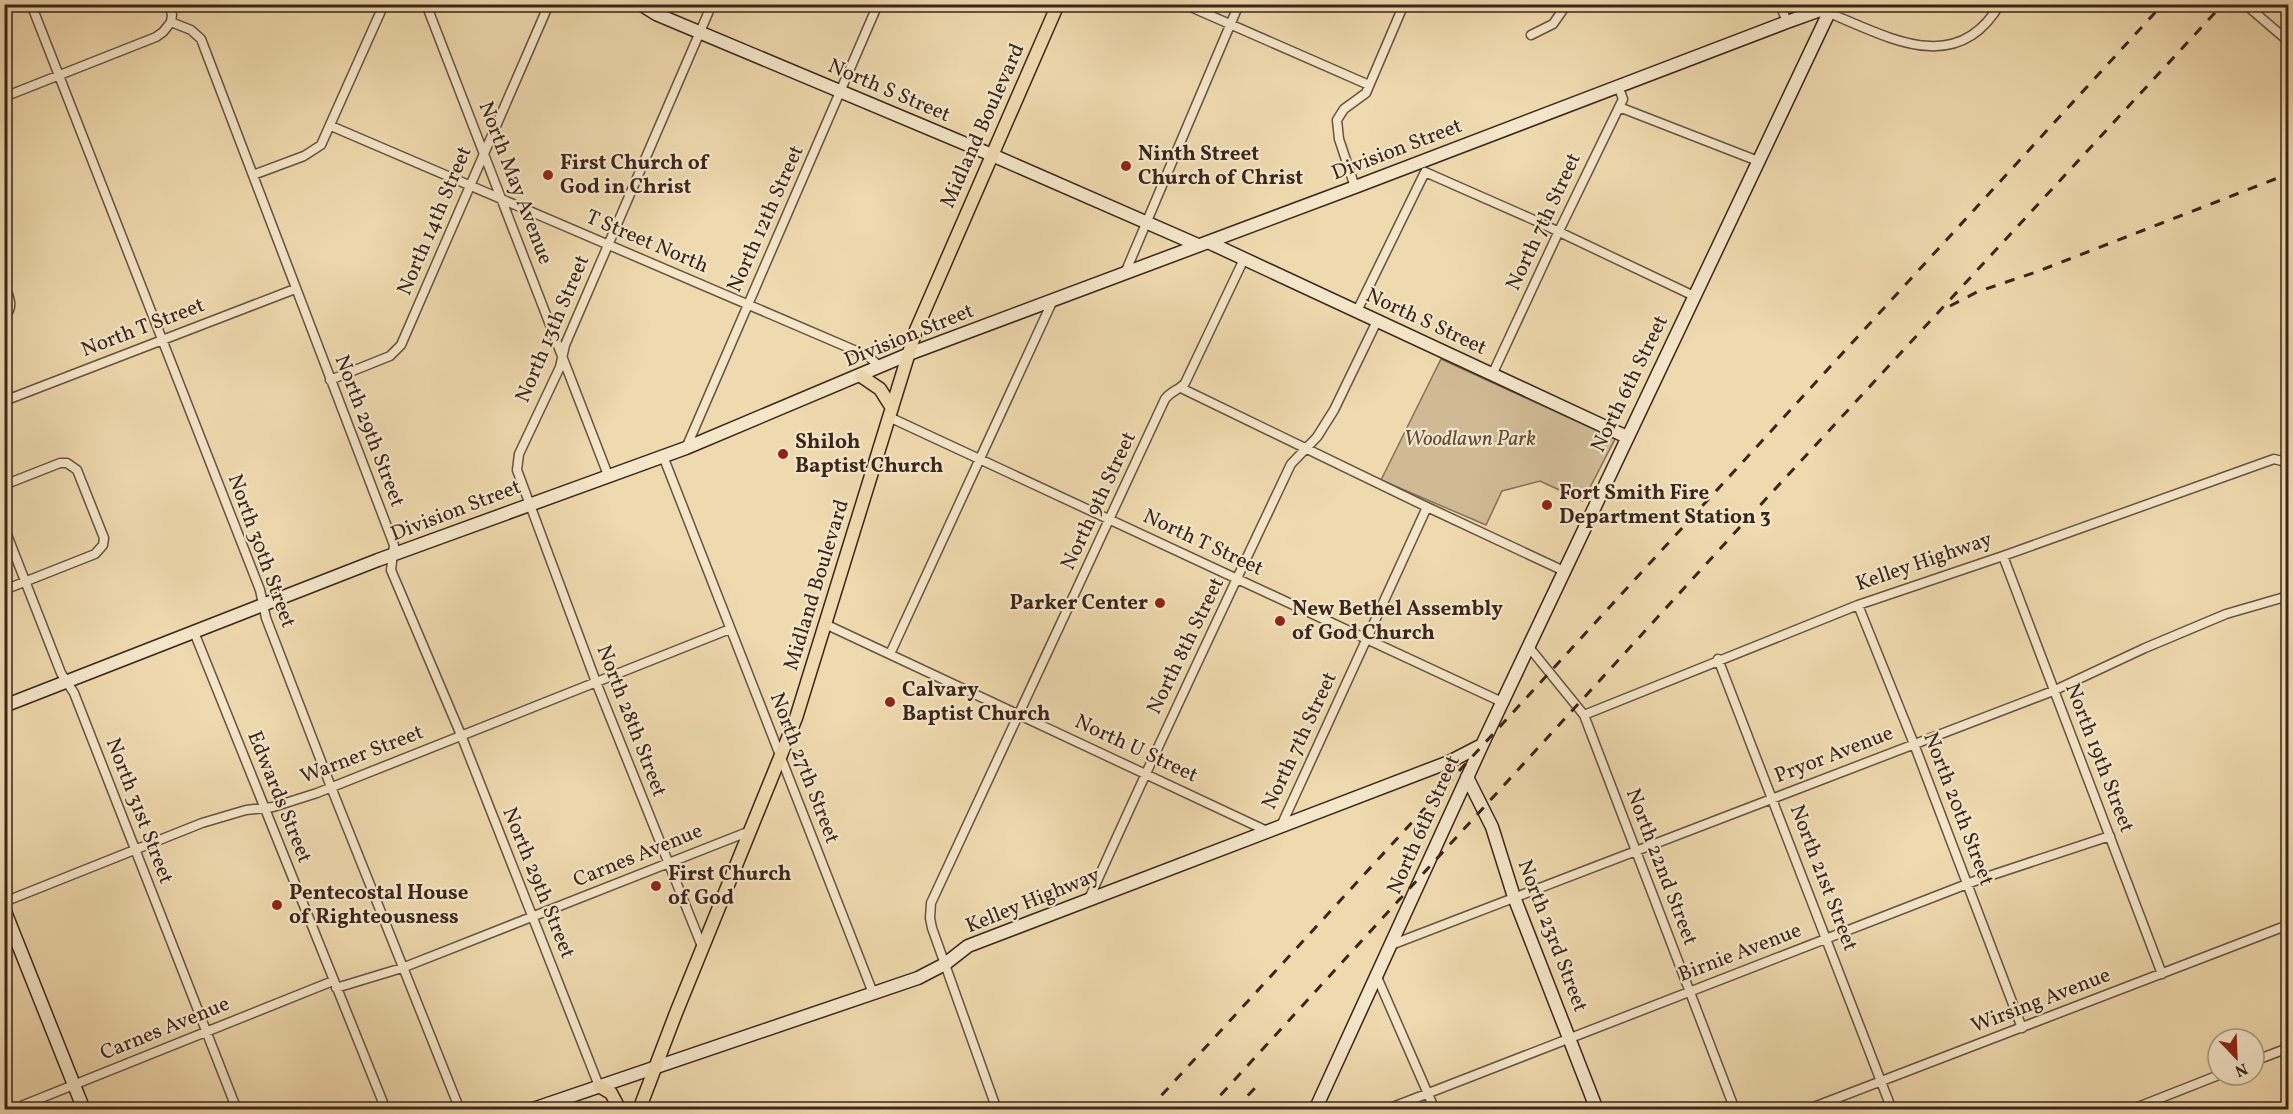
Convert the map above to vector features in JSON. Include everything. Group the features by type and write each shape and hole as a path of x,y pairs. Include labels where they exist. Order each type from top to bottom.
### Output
{"main road":[{"name":"Midland Boulevard","path":"639,1110 796,718 916,330 1058,4"},
{"path":"861,376 880,388 890,413"},
{"path":"598,1086 611,1094 620,1110"}],"street":[{"name":"North 30th Street","path":"31,4 260,590 262,606 331,787 460,1110"},
{"path":"4,97 156,37 171,22 169,4"},
{"path":"253,175 314,151 321,145 384,4"},
{"name":"North May Avenue","path":"426,4 609,475"},
{"name":"North 14th Street","path":"330,380 397,352 549,4"},
{"name":"North 13th Street","path":"528,504 517,470 517,463 543,401 560,368 565,345 712,4"},
{"name":"North 12th Street","path":"686,448 878,4"},
{"path":"1184,4 1369,85"},
{"path":"1125,273 1239,4"},
{"path":"1355,188 1339,139 1337,120 1344,109 1366,93 1404,4"},
{"path":"1531,35 1553,24 1567,4"},
{"path":"1780,4 1787,22"},
{"path":"1831,9 1912,45 1926,47 1957,43 1979,31 2000,4"},
{"path":"2245,4 2289,40"},
{"name":"North S Street","path":"637,5 992,155 1145,223 1244,259 1627,437"},
{"name":"Division Street","path":"4,706 392,555 686,448 909,354 1355,188 1422,167 1618,86 1820,10 1831,9"},
{"name":"North 6th Street","path":"1315,1110 1528,646 1831,9"},
{"name":"North 29th Street","path":"171,22 191,30 201,39 394,545 391,570 460,735 598,1086"},
{"name":"North 7th Street","path":"1492,375 1623,99 1618,86"},
{"path":"1619,107 1758,161"},
{"name":"T Street North","path":"331,126 868,356 880,367"},
{"path":"1357,311 1422,167 1694,296"},
{"name":"North 9th Street","path":"945,964 930,918 931,903 1166,399 1169,393 1181,387 1244,259"},
{"path":"4,284 11,301 11,307 4,317"},
{"name":"North T Street","path":"4,401 295,288"},
{"path":"890,654 1053,300"},
{"name":"North 8th Street","path":"1089,899 1291,464 1317,437 1334,410 1377,321"},
{"path":"1181,387 1564,571"},
{"name":"North T Street","path":"890,413 980,459 1502,702"},
{"name":"North 27th Street","path":"663,456 873,993"},
{"name":"Kelley Highway","path":"1584,715 1858,604 2004,556 2274,459 2285,463"},
{"path":"4,485 60,463 73,466 77,470 102,532 103,545 95,554 4,590"},
{"name":"North 28th Street","path":"528,504 596,682 703,949"},
{"name":"North 7th Street","path":"1281,826 1427,507"},
{"name":"North 31st Street","path":"4,526 67,681 74,693 237,1110"},
{"name":"North 19th Street","path":"2004,556 2053,691 2162,974"},
{"name":"Pryor Avenue","path":"1391,945 2053,691 2145,648 2226,614 2289,596"},
{"name":"North 20th Street","path":"1858,604 2022,1028"},
{"name":"North U Street","path":"825,624 1267,831"},
{"name":"Warner Street","path":"4,902 221,816 273,807 331,787 729,629"},
{"name":"Edwards Street","path":"194,632 386,1110"},
{"name":"North 22nd Street","path":"1528,646 1584,715 1735,1110"},
{"name":"North 21st Street","path":"1718,659 1892,1110"},
{"name":"Kelley Highway","path":"530,1110 918,978 945,964 968,946 1449,762 1482,745"},
{"name":"North 23rd Street","path":"1467,777 1492,827 1515,897 1597,1110"},
{"name":"Carnes Avenue","path":"11,1110 207,1031 335,984 402,968 751,831"},
{"name":"Birnie Avenue","path":"1385,1110 1967,885 2110,836"},
{"path":"4,909 84,1110"},
{"name":"Wirsing Avenue","path":"1806,1110 2289,926"},
{"path":"945,964 997,1110"},
{"path":"1377,977 1435,1110"},
{"path":"2266,1057 2289,1048"},
{"path":"2130,1110 2206,1080"}],"green space":[{"name":"Woodlawn Park","path":"1441,359 1615,439 1583,501 1540,481 1502,491 1486,525 1381,480"}],"railway":[{"path":"1148,1110 2163,4"},
{"path":"1207,1110 1740,527 2223,4"},
{"path":"1950,306 1977,292 2036,272 2288,174"},
{"path":"1234,1110 1256,1087"}],"place":[{"name":"Ninth Street Church of Christ","path":"1126,166"},
{"name":"First Church of God in Christ","path":"548,175"},
{"name":"Shiloh Baptist Church","path":"783,454"},
{"name":"Fort Smith Fire Department Station 3","path":"1547,505"},
{"name":"Parker Center","path":"1160,603"},
{"name":"New Bethel Assembly of God Church","path":"1280,621"},
{"name":"Calvary Baptist Church","path":"890,702"},
{"name":"First Church of God","path":"656,886"},
{"name":"Pentecostal House of Righteousness","path":"277,905"}]}
